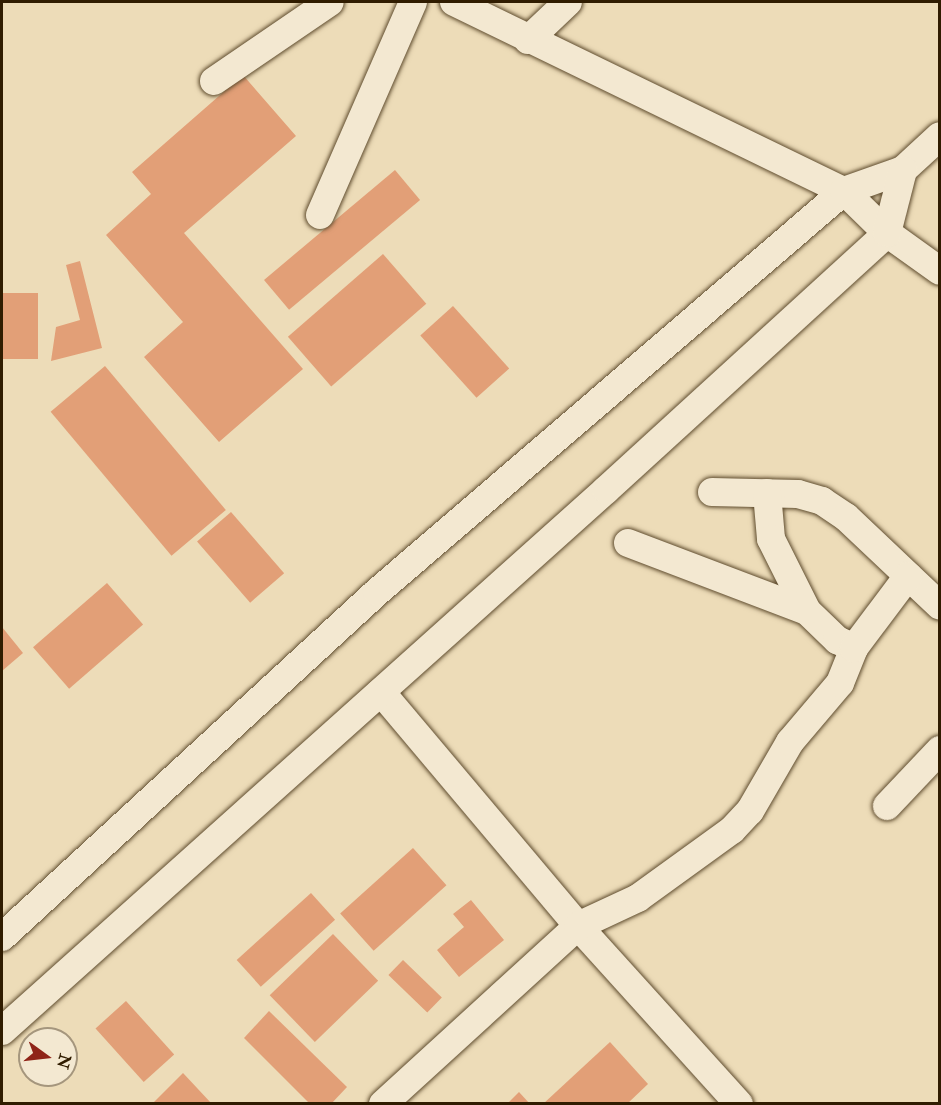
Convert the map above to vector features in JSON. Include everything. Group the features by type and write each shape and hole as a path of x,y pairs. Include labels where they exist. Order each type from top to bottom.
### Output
{"street":[{"path":"214,81 330,2"},
{"path":"320,215 413,2"},
{"path":"454,2 528,40 844,191 887,232 939,271"},
{"path":"528,40 568,2"},
{"path":"2,937 377,592 844,191 903,170 939,136"},
{"path":"2,1031 381,692 887,232 903,170"},
{"path":"712,492 798,494 822,501 846,517 939,606"},
{"path":"767,493 771,539 807,611 837,640 854,648"},
{"path":"628,543 807,611"},
{"path":"383,1104 578,926 638,898 732,830 750,811 790,742 840,683 854,648 908,576"},
{"path":"381,692 578,926 738,1104"},
{"path":"887,806 939,750"}],"building":[{"path":"243,75 296,136 184,233 303,369 219,442 144,357 183,322 106,235 151,194 132,172"},
{"path":"395,170 420,200 289,310 264,280"},
{"path":"383,254 426,304 331,386 288,337"},
{"path":"80,261 102,348 51,361 56,327 80,320 66,265"},
{"path":"2,293 38,293 38,359 2,359"},
{"path":"453,306 509,368 477,398 420,335"},
{"path":"105,366 226,510 171,556 51,412"},
{"path":"231,512 284,573 250,603 197,542"},
{"path":"107,583 143,625 69,689 33,647"},
{"path":"2,627 23,653 2,671"},
{"path":"413,848 446,885 374,951 340,914"},
{"path":"311,893 335,920 261,987 237,960"},
{"path":"471,900 504,940 459,977 437,950 464,927 453,914"},
{"path":"333,934 378,981 315,1042 270,995"},
{"path":"403,960 442,998 427,1013 388,975"},
{"path":"126,1001 174,1055 144,1082 96,1028"},
{"path":"269,1011 347,1087 331,1104 310,1104 244,1038"},
{"path":"610,1042 648,1084 627,1104 543,1104"},
{"path":"183,1073 212,1104 152,1104"},
{"path":"519,1092 530,1104 507,1104"}]}
